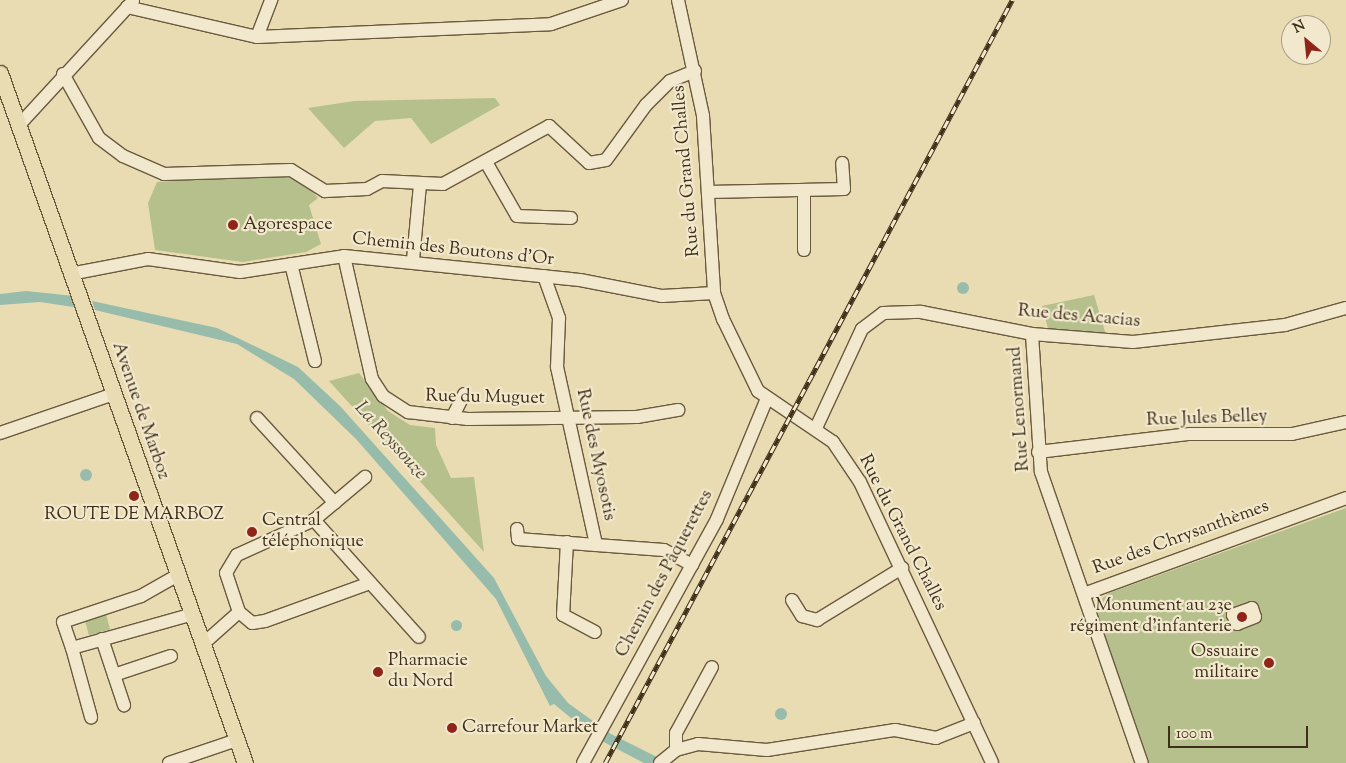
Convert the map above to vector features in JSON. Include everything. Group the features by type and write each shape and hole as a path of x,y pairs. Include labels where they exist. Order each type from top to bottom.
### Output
{"main road":[{"name":"Avenue de Marboz","path":"0,73 20,124 70,274 245,763"}],"street":[{"path":"257,37 271,0"},
{"path":"20,124 63,74 131,4 257,37 551,24 622,0"},
{"name":"Rue du Grand Challes","path":"678,0 695,71 709,192 714,293 751,378 766,398 816,428 833,442 860,482 992,763"},
{"path":"63,74 99,138 123,156 164,174 291,170 325,191 367,189 382,181 443,184 549,126 589,163 606,160 652,99 670,82 695,71"},
{"path":"486,162 517,216 572,218"},
{"path":"709,192 844,189 842,164"},
{"path":"413,260 420,184"},
{"path":"804,190 804,250"},
{"name":"Chemin des Boutons d'Or","path":"70,274 148,259 240,272 344,256 413,260 544,276 662,296 714,293"},
{"name":"Rue du Muguet","path":"344,256 372,379 383,396 408,412 452,418 569,415 637,417 678,410"},
{"path":"291,264 315,361"},
{"name":"Rue des Myosotis","path":"544,276 559,318 557,367 596,544 664,550 692,565"},
{"name":"Rue des Acacias","path":"816,428 862,329 883,313 903,310 952,316 1032,334 1133,342 1207,337 1285,325 1346,308"},
{"name":"Rue Lenormand","path":"1032,334 1038,452 1084,594"},
{"path":"0,433 114,394"},
{"path":"452,418 464,394"},
{"name":"Chemin des Pâquerettes","path":"583,763 717,519 766,398"},
{"path":"257,418 335,503"},
{"name":"Rue Jules Belley","path":"1038,452 1190,434 1292,434 1346,422"},
{"path":"365,478 314,520 237,555 226,573 239,612 252,623 265,621 370,583"},
{"name":"Rue des Chrysanthèmes","path":"1142,763 1084,594 1346,498"},
{"path":"314,520 419,637"},
{"path":"517,529 518,539 596,544"},
{"path":"567,542 563,615 595,632"},
{"path":"792,600 802,616 817,620 902,568"},
{"path":"91,717 72,648 62,622 141,596 178,574"},
{"path":"203,644 239,612"},
{"path":"72,648 102,638 193,614"},
{"path":"102,638 124,705"},
{"path":"114,675 171,656"},
{"path":"668,756 676,732 712,667"},
{"path":"668,756 698,744 767,750 895,730 936,738 974,723"},
{"path":"170,763 237,740"}],"green space":[{"path":"495,98 500,105 431,144 411,118 375,121 344,148 308,108 354,101"},
{"name":"Agorespace","path":"284,174 304,182 318,198 309,205 321,244 306,252 243,262 155,250 148,203 157,182"},
{"path":"1094,295 1106,335 1049,332 1042,306"},
{"path":"359,373 388,411 410,425 435,428 436,445 451,478 474,477 484,552 329,381"},
{"path":"1346,508 1346,763 1149,763 1098,618 1098,602 1109,593"},
{"path":"106,614 110,629 89,635 85,620"}],"shaded area":[{"path":"963,282 969,288 963,294 957,288"},
{"path":"26,291 74,296 80,308 40,302 0,305 0,294"},
{"path":"92,301 217,328 298,367 340,406 494,578 546,676 568,703 611,734 669,763 644,763 594,737 554,704 550,706 496,599 356,439 294,379 237,344 95,310"},
{"path":"86,469 92,475 86,481 80,475"},
{"path":"454,620 458,620 461,625 460,629 454,630 451,627 451,623"},
{"path":"779,708 783,708 787,714 783,720 779,720 775,716 775,712"}],"railway":[{"path":"605,763 1012,0"}],"place":[{"name":"Agorespace","path":"233,225"},
{"name":"ROUTE DE MARBOZ","path":"134,496"},
{"name":"Central téléphonique","path":"252,532"},
{"name":"Monument au 23e régiment d'infanterie","path":"1242,617"},
{"name":"Ossuaire militaire","path":"1269,663"},
{"name":"Pharmacie du Nord","path":"378,672"},
{"name":"Carrefour Market","path":"452,728"}],"water label":[{"name":"La Reyssouze","path":"390,441"}]}
